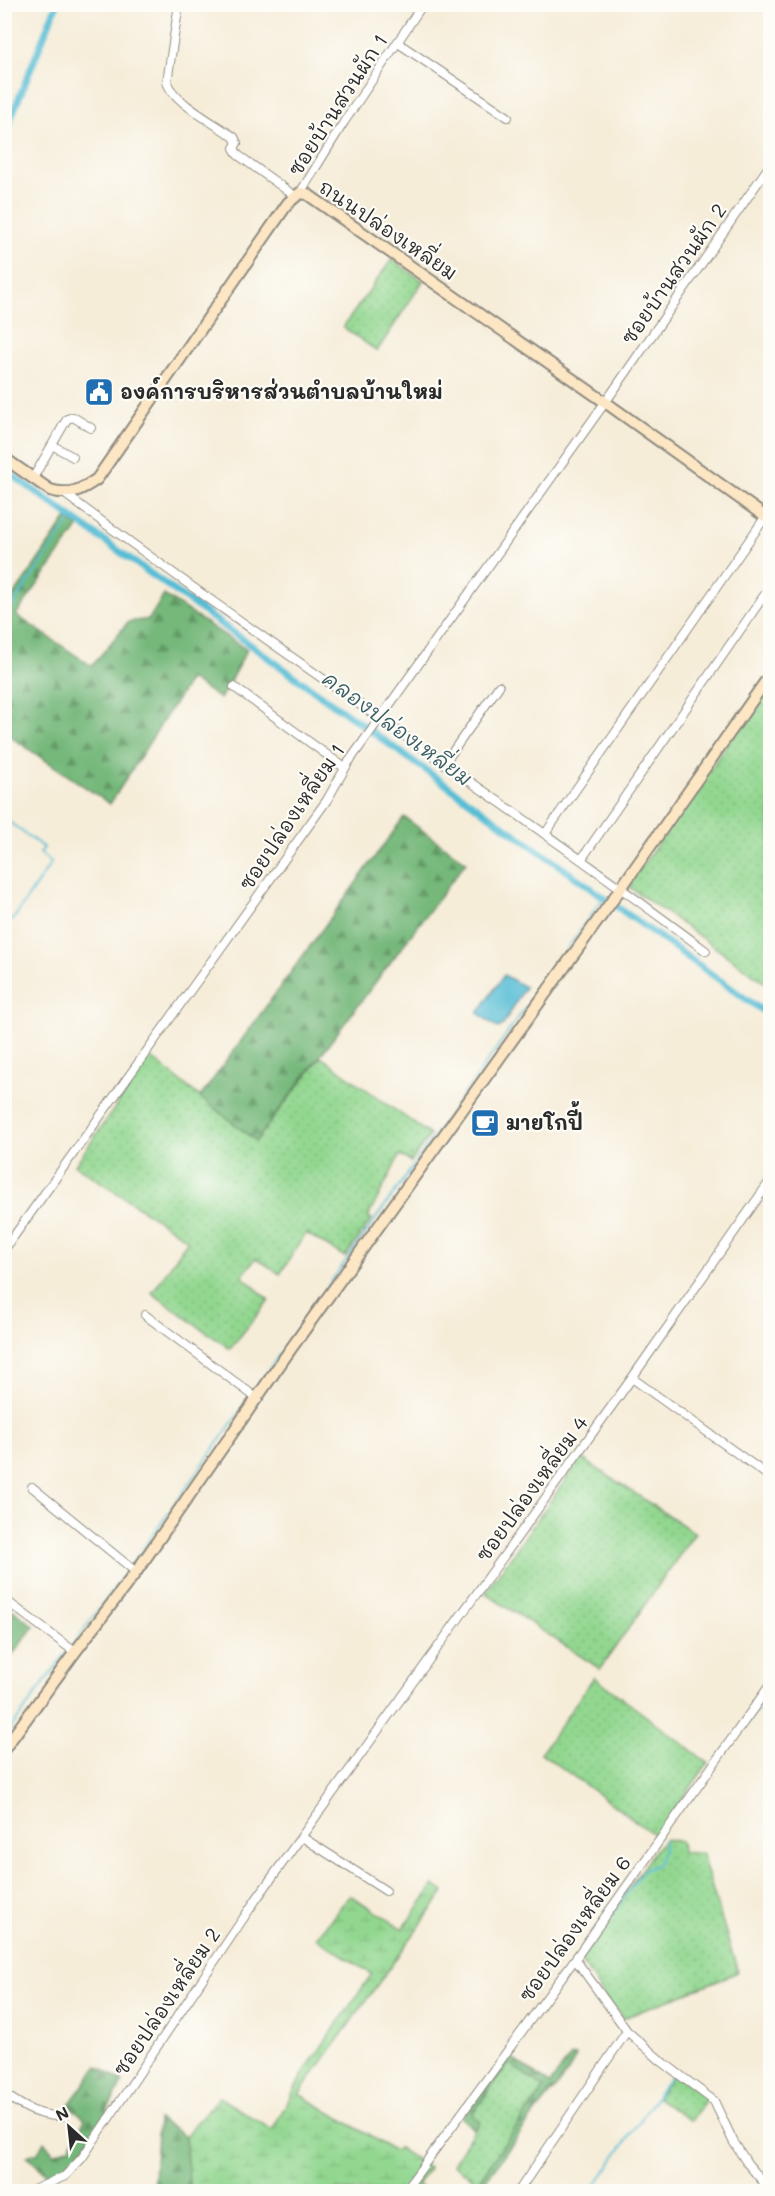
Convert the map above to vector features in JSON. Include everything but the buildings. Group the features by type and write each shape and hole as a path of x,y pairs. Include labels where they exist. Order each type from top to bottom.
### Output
{"street":[{"path":"179,4 167,82 172,93 234,137 237,140 235,152 238,155 297,195"},
{"name":"ซอยบ้านสวนผัก 1","path":"297,195 423,4"},
{"path":"398,43 508,117"},
{"name":"ซอยบ้านสวนผัก 2","path":"605,402 771,165"},
{"name":"ถนนปล่องเหลี่ยม","path":"65,494 85,487 97,479 288,203 297,195 312,197 768,518"},
{"name":"ซอยปล่องเหลี่ยม 1","path":"4,1250 327,800 367,736 605,402"},
{"path":"33,478 69,417 91,428"},
{"path":"52,445 73,457"},
{"path":"4,458 50,490 65,494 183,581 545,834 706,951"},
{"path":"545,834 768,518"},
{"path":"581,860 771,587"},
{"path":"4,1749 136,1572 253,1396 302,1334 771,675"},
{"path":"444,764 499,686"},
{"path":"234,687 345,768"},
{"name":"ซอยปล่องเหลี่ยม 4","path":"318,1814 771,1181"},
{"path":"146,1315 253,1396"},
{"path":"632,1378 771,1476"},
{"path":"32,1487 136,1572"},
{"path":"4,1599 75,1652"},
{"name":"ซอยปล่องเหลี่ยม 6","path":"404,2192 771,1685"},
{"name":"ซอยปล่องเหลี่ยม 2","path":"28,2192 65,2176 82,2158 255,1901 318,1814"},
{"path":"302,1837 386,1891"},
{"path":"574,1959 627,2031 660,2060 714,2101 742,2156 771,2190"},
{"path":"518,2192 627,2031"},
{"path":"4,2094 38,2114 47,2117 64,2116"}],"green space":[{"path":"392,259 423,281 377,351 343,327"},
{"path":"66,519 79,526 16,615 92,666 128,622 149,619 164,595 247,650 220,699 190,679 110,804 5,733 5,609"},
{"path":"770,683 770,986 628,886"},
{"path":"404,817 466,862 256,1141 200,1097"},
{"path":"150,1057 256,1141 321,1057 430,1135 411,1162 400,1155 368,1217 372,1219 345,1257 306,1233 280,1274 256,1258 242,1276 269,1300 230,1349 152,1293 188,1240 75,1165"},
{"path":"581,1458 695,1533 600,1669 485,1593"},
{"path":"5,1604 34,1626 4,1665"},
{"path":"594,1677 708,1763 656,1836 541,1753"},
{"path":"666,1839 681,1842 682,1852 703,1854 738,1972 624,2018 608,2002 579,1958 657,1847"},
{"path":"434,1885 444,1892 299,2094 395,2151 399,2148 429,2168 417,2185 427,2191 190,2191 185,2136 219,2097 272,2130 306,2069 372,1974 316,1938 350,1895 403,1929"},
{"path":"571,2056 576,2056 568,2072 478,2191 471,2191 544,2088 508,2063 472,2114 480,2121 474,2129 461,2118 506,2057 512,2058 550,2084"},
{"path":"509,2063 544,2088 478,2182 453,2164 480,2121 472,2114"},
{"path":"97,2066 123,2082 83,2148 63,2170 51,2179 27,2156 38,2152 44,2141 54,2154 70,2147 85,2119 68,2106"},
{"path":"674,2072 707,2098 691,2121 657,2098"},
{"path":"158,2119 185,2136 190,2191 153,2192"}],"water":[{"path":"504,975 525,987 503,1025 498,1028 478,1013"}],"waterway":[{"path":"4,135 57,4"},
{"name":"คลองปล่องเหลี่ยม","path":"4,469 770,1016"},
{"path":"4,618 72,518"},
{"path":"4,818 44,848 40,853 51,863 12,921 4,916"},
{"path":"253,1392 604,897"},
{"path":"72,1646 250,1397"},
{"path":"4,1738 68,1650"},
{"path":"740,1733 770,1692"},
{"path":"582,1956 644,1870 658,1864 664,1849 663,1840"},
{"path":"591,2192 672,2074"}],"place":[{"name":"องค์การบริหารส่วนตำบลบ้านใหม่","path":"99,392"},
{"name":"มายโกปี้","path":"485,1123"}]}
